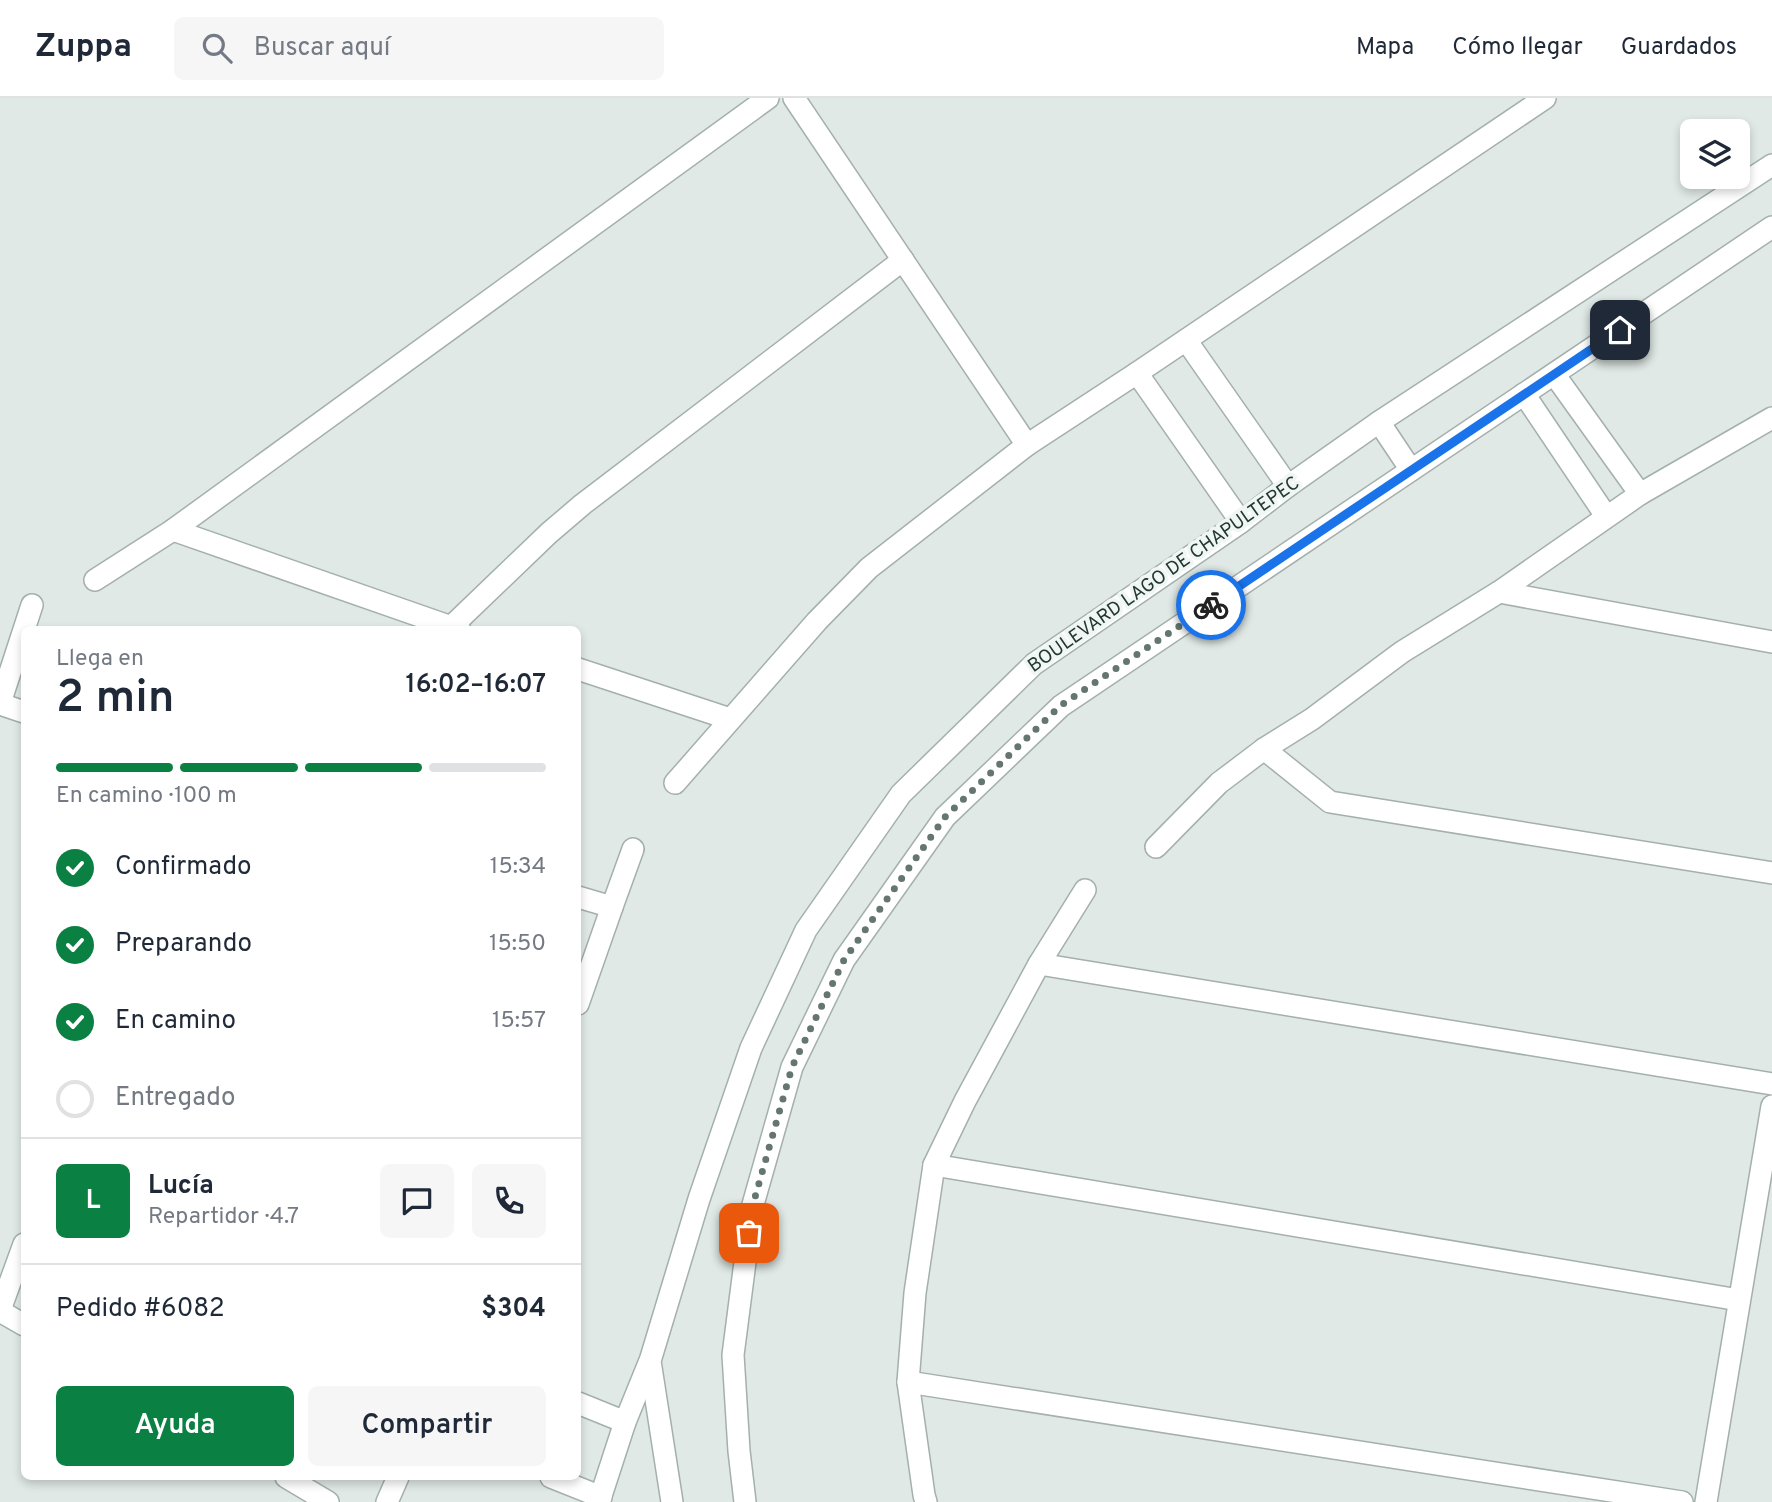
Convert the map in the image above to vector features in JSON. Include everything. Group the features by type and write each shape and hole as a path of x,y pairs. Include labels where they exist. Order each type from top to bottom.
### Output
{"street":[{"path":"95,580 173,530 768,98"},
{"path":"794,98 1027,445"},
{"path":"675,783 817,621 869,568 1027,445 1545,98"},
{"name":"BOULEVARD LAGO DE CHAPULTEPEC","path":"672,1502 650,1361 699,1199 751,1048 806,930 901,794 1034,664 1241,522 1380,422 1772,165"},
{"path":"745,1502 733,1355 752,1208 792,1067 844,960 945,817 1060,706 1772,227"},
{"path":"458,626 549,533 583,504 903,260"},
{"path":"1185,340 1288,486"},
{"path":"1137,373 1241,522"},
{"path":"1554,374 1640,494"},
{"path":"1524,394 1606,516"},
{"path":"1380,422 1411,470"},
{"path":"1156,847 1219,783 1402,652 1499,592 1640,494 1769,422"},
{"path":"173,530 446,626"},
{"path":"1499,592 1772,642"},
{"path":"25,626 32,605"},
{"path":"21,639 0,703 21,711"},
{"path":"581,670 730,719"},
{"path":"1264,749 1330,802 1772,873"},
{"path":"581,995 634,849"},
{"path":"926,1502 908,1382 915,1293 934,1165 965,1101 1039,964 1085,890"},
{"path":"581,898 612,907"},
{"path":"1039,964 1772,1084"},
{"path":"1706,1502 1772,1106"},
{"path":"934,1165 1739,1300"},
{"path":"21,1252 0,1310 21,1323"},
{"path":"558,1480 600,1499 625,1422 650,1361"},
{"path":"908,1382 1682,1502"},
{"path":"581,1404 625,1422"},
{"path":"291,1480 328,1502"},
{"path":"387,1502 397,1480"}],"way so far":[{"path":"749,1233 752,1208 792,1067 844,960 945,817 1060,706 1211,605"}],"route":[{"path":"1211,605 1620,330"}]}
